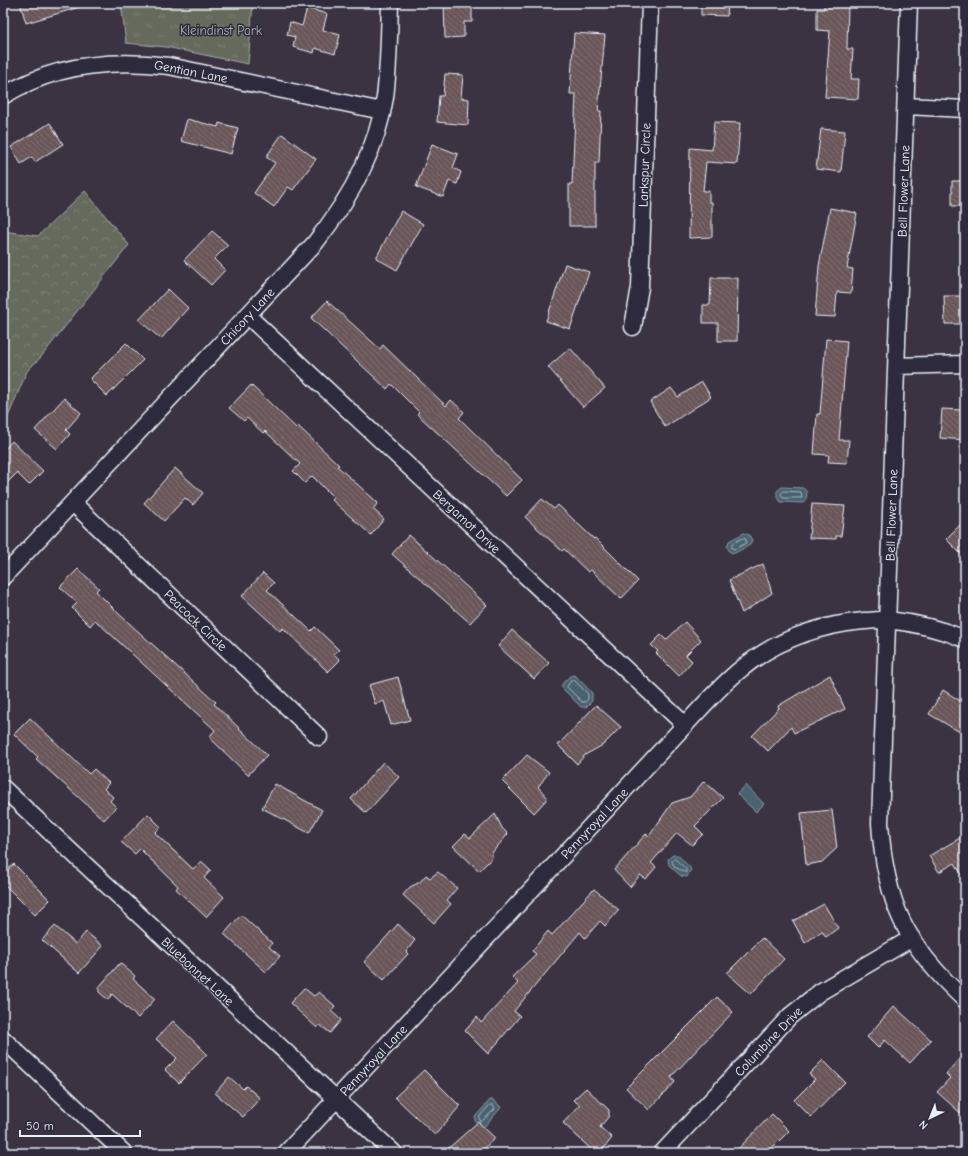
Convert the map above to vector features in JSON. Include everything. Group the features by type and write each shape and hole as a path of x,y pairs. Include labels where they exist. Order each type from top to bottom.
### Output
{"street":[{"name":"Chicory Lane","path":"3,577 315,243 343,206 364,166 382,111 388,67 390,3"},
{"name":"Larkspur Circle","path":"633,327 640,287 650,3"},
{"name":"Bell Flower Lane","path":"909,3 880,823 882,853 892,899 899,917 926,961 965,1000"},
{"name":"Gentian Lane","path":"3,96 38,79 70,69 88,65 144,63 169,66 382,111"},
{"path":"906,106 965,109"},
{"name":"Bergamot Drive","path":"248,316 685,725"},
{"path":"897,366 965,364"},
{"name":"Peacock Circle","path":"73,503 318,737"},
{"name":"Pennyroyal Lane","path":"286,1153 726,681 741,668 776,646 814,630 847,623 887,620 934,629 965,639"},
{"name":"Bluebonnet Lane","path":"3,788 394,1153"},
{"name":"Columbine Drive","path":"662,1153 796,1011 820,992 912,938"},
{"path":"3,1039 124,1153"}],"green space":[{"name":"Kleindinst Park","path":"121,3 253,3 248,64 166,47 126,43"},
{"path":"85,191 129,245 41,357 27,371 3,429 3,231 38,236"}],"water":[{"path":"782,487 803,488 807,492 806,500 804,503 781,502 777,497 777,491"},
{"path":"744,533 749,535 752,540 750,545 735,553 730,552 727,547 729,541"},
{"path":"575,675 592,693 592,701 586,707 581,707 562,688 562,684 570,676"},
{"path":"746,785 764,804 756,812 737,794"},
{"path":"673,855 678,855 691,869 687,877 681,876 669,865 668,859"},
{"path":"490,1100 493,1100 501,1107 484,1127 481,1127 475,1121 475,1117"}],"building":[{"path":"20,3 82,3 83,6 26,23"},
{"path":"444,3 472,3 472,22 464,22 464,37 445,38"},
{"path":"701,3 728,3 727,16 701,15"},
{"path":"824,3 848,3 847,49 853,49 851,79 859,79 858,99 825,97 830,31 817,30 817,9 824,9"},
{"path":"307,8 327,14 323,30 340,35 335,54 315,48 314,53 293,47 295,37 287,35 290,22 302,26"},
{"path":"574,33 605,35 598,111 601,111 599,163 595,163 595,226 569,226 569,184 572,184 576,94 570,94"},
{"path":"445,74 463,75 461,98 469,99 468,125 437,122 439,96 443,96"},
{"path":"187,119 218,127 219,123 238,128 231,154 181,141"},
{"path":"714,122 740,123 737,164 706,162 703,191 709,191 709,202 712,202 712,237 689,238 690,148 712,150"},
{"path":"50,123 63,144 35,162 32,157 21,164 11,147"},
{"path":"821,129 845,131 841,172 816,169"},
{"path":"282,134 316,159 293,190 288,187 274,207 254,193 275,163 266,157"},
{"path":"432,144 458,154 453,168 461,172 457,184 449,181 443,197 416,187"},
{"path":"952,181 965,181 965,206 952,206"},
{"path":"830,208 857,213 847,268 853,269 851,293 837,292 835,317 815,316 819,266"},
{"path":"401,211 423,224 397,270 376,258"},
{"path":"212,231 228,245 214,259 225,270 211,285 184,260"},
{"path":"565,264 589,272 570,329 546,321"},
{"path":"711,278 738,278 737,341 718,341 718,323 703,323 703,305 710,305"},
{"path":"168,289 188,308 161,339 139,320"},
{"path":"944,296 965,296 965,324 945,324"},
{"path":"327,301 380,349 383,345 446,406 451,400 464,412 459,418 522,480 506,496 417,414 419,412 391,384 387,389 311,318"},
{"path":"826,339 847,341 839,440 849,440 847,463 828,462 829,455 814,454 817,414 820,414"},
{"path":"126,343 143,360 107,396 90,379"},
{"path":"570,348 605,388 583,407 548,367"},
{"path":"702,382 711,397 665,427 650,402 671,388 678,397"},
{"path":"251,385 296,428 298,426 339,465 337,466 378,503 373,509 384,519 371,535 332,500 334,498 312,476 305,483 293,471 300,464 265,431 263,433 247,418 244,421 229,408"},
{"path":"64,398 81,413 66,430 70,434 57,449 35,430"},
{"path":"942,409 961,410 961,415 965,415 965,440 940,438"},
{"path":"12,441 43,471 29,485 17,473 3,487 3,451"},
{"path":"175,468 203,493 193,505 185,498 164,521 144,503"},
{"path":"542,499 554,509 558,505 594,539 595,538 638,581 621,599 591,570 588,572 564,549 562,551 525,517"},
{"path":"812,504 845,506 841,536 836,536 836,539 809,538"},
{"path":"965,520 965,558 946,539"},
{"path":"409,535 487,605 470,623 392,554"},
{"path":"763,564 772,593 742,613 729,580"},
{"path":"78,569 99,588 96,591 119,614 216,702 214,704 267,755 248,775 209,737 215,730 95,620 90,626 72,608 77,603 60,587"},
{"path":"263,573 274,583 267,590 311,631 315,627 339,650 334,654 340,660 328,672 283,628 280,631 242,596"},
{"path":"685,622 701,640 686,655 692,661 679,676 656,653 658,651 651,645 661,635 666,640"},
{"path":"512,630 549,663 534,679 498,646"},
{"path":"830,675 845,709 794,733 791,727 768,751 752,736 779,708 778,706"},
{"path":"398,677 410,720 391,725 384,701 375,704 369,685"},
{"path":"943,690 965,704 965,735 929,714"},
{"path":"596,705 621,727 603,745 585,755 577,764 558,745"},
{"path":"30,718 89,774 94,769 109,783 104,789 113,797 110,801 116,807 104,820 36,759 38,757 14,734"},
{"path":"527,755 549,772 538,787 548,798 534,813 502,781"},
{"path":"383,762 399,777 366,813 351,799"},
{"path":"704,781 723,798 695,826 703,834 692,845 677,833 651,863 656,867 646,879 640,875 630,887 614,870 646,834 649,836 672,803 690,797"},
{"path":"275,784 322,810 309,833 262,808"},
{"path":"832,810 837,848 822,862 806,865 801,813"},
{"path":"148,814 161,827 155,833 193,869 201,861 211,870 204,878 224,897 206,917 176,889 178,886 140,849 135,854 121,842"},
{"path":"495,814 502,828 508,834 491,854 493,857 479,871 453,846 465,834 470,838"},
{"path":"965,835 965,881 955,863 939,872 929,856"},
{"path":"14,864 50,900 35,915 3,883 3,874"},
{"path":"438,872 457,888 447,900 451,904 434,923 403,895 410,887 420,882 426,875 430,878"},
{"path":"594,889 619,910 605,926 600,921 585,938 580,932 514,1011 520,1016 488,1054 465,1031 477,1017 481,1023 518,983 512,977 536,954 532,951 548,931 552,935"},
{"path":"824,904 838,928 826,937 822,931 805,943 793,921"},
{"path":"241,915 272,943 269,947 280,956 266,972 224,934"},
{"path":"398,924 415,940 406,952 408,954 384,980 364,962"},
{"path":"55,926 76,944 86,932 103,946 79,973 42,940"},
{"path":"762,938 784,959 751,994 727,973"},
{"path":"120,963 135,976 133,979 155,999 138,1018 112,994 108,1000 99,992 99,987"},
{"path":"304,988 314,996 319,992 335,1006 331,1011 341,1020 330,1033 320,1025 317,1028 290,1003"},
{"path":"717,997 733,1012 671,1077 675,1082 649,1110 626,1088"},
{"path":"894,1006 931,1040 910,1063 885,1040 878,1048 867,1037"},
{"path":"173,1021 207,1054 179,1083 165,1070 177,1058 156,1039"},
{"path":"965,1052 965,1117 937,1092 950,1078 946,1074"},
{"path":"823,1060 845,1082 811,1117 794,1100 815,1079 809,1074"},
{"path":"424,1070 460,1106 435,1135 395,1097"},
{"path":"229,1077 243,1089 246,1086 260,1098 243,1117 215,1093"},
{"path":"586,1088 609,1110 609,1116 600,1127 612,1138 600,1153 595,1153 563,1123 580,1105 573,1100"},
{"path":"772,1114 789,1131 767,1153 734,1153"},
{"path":"478,1122 495,1138 479,1153 443,1153"}]}
